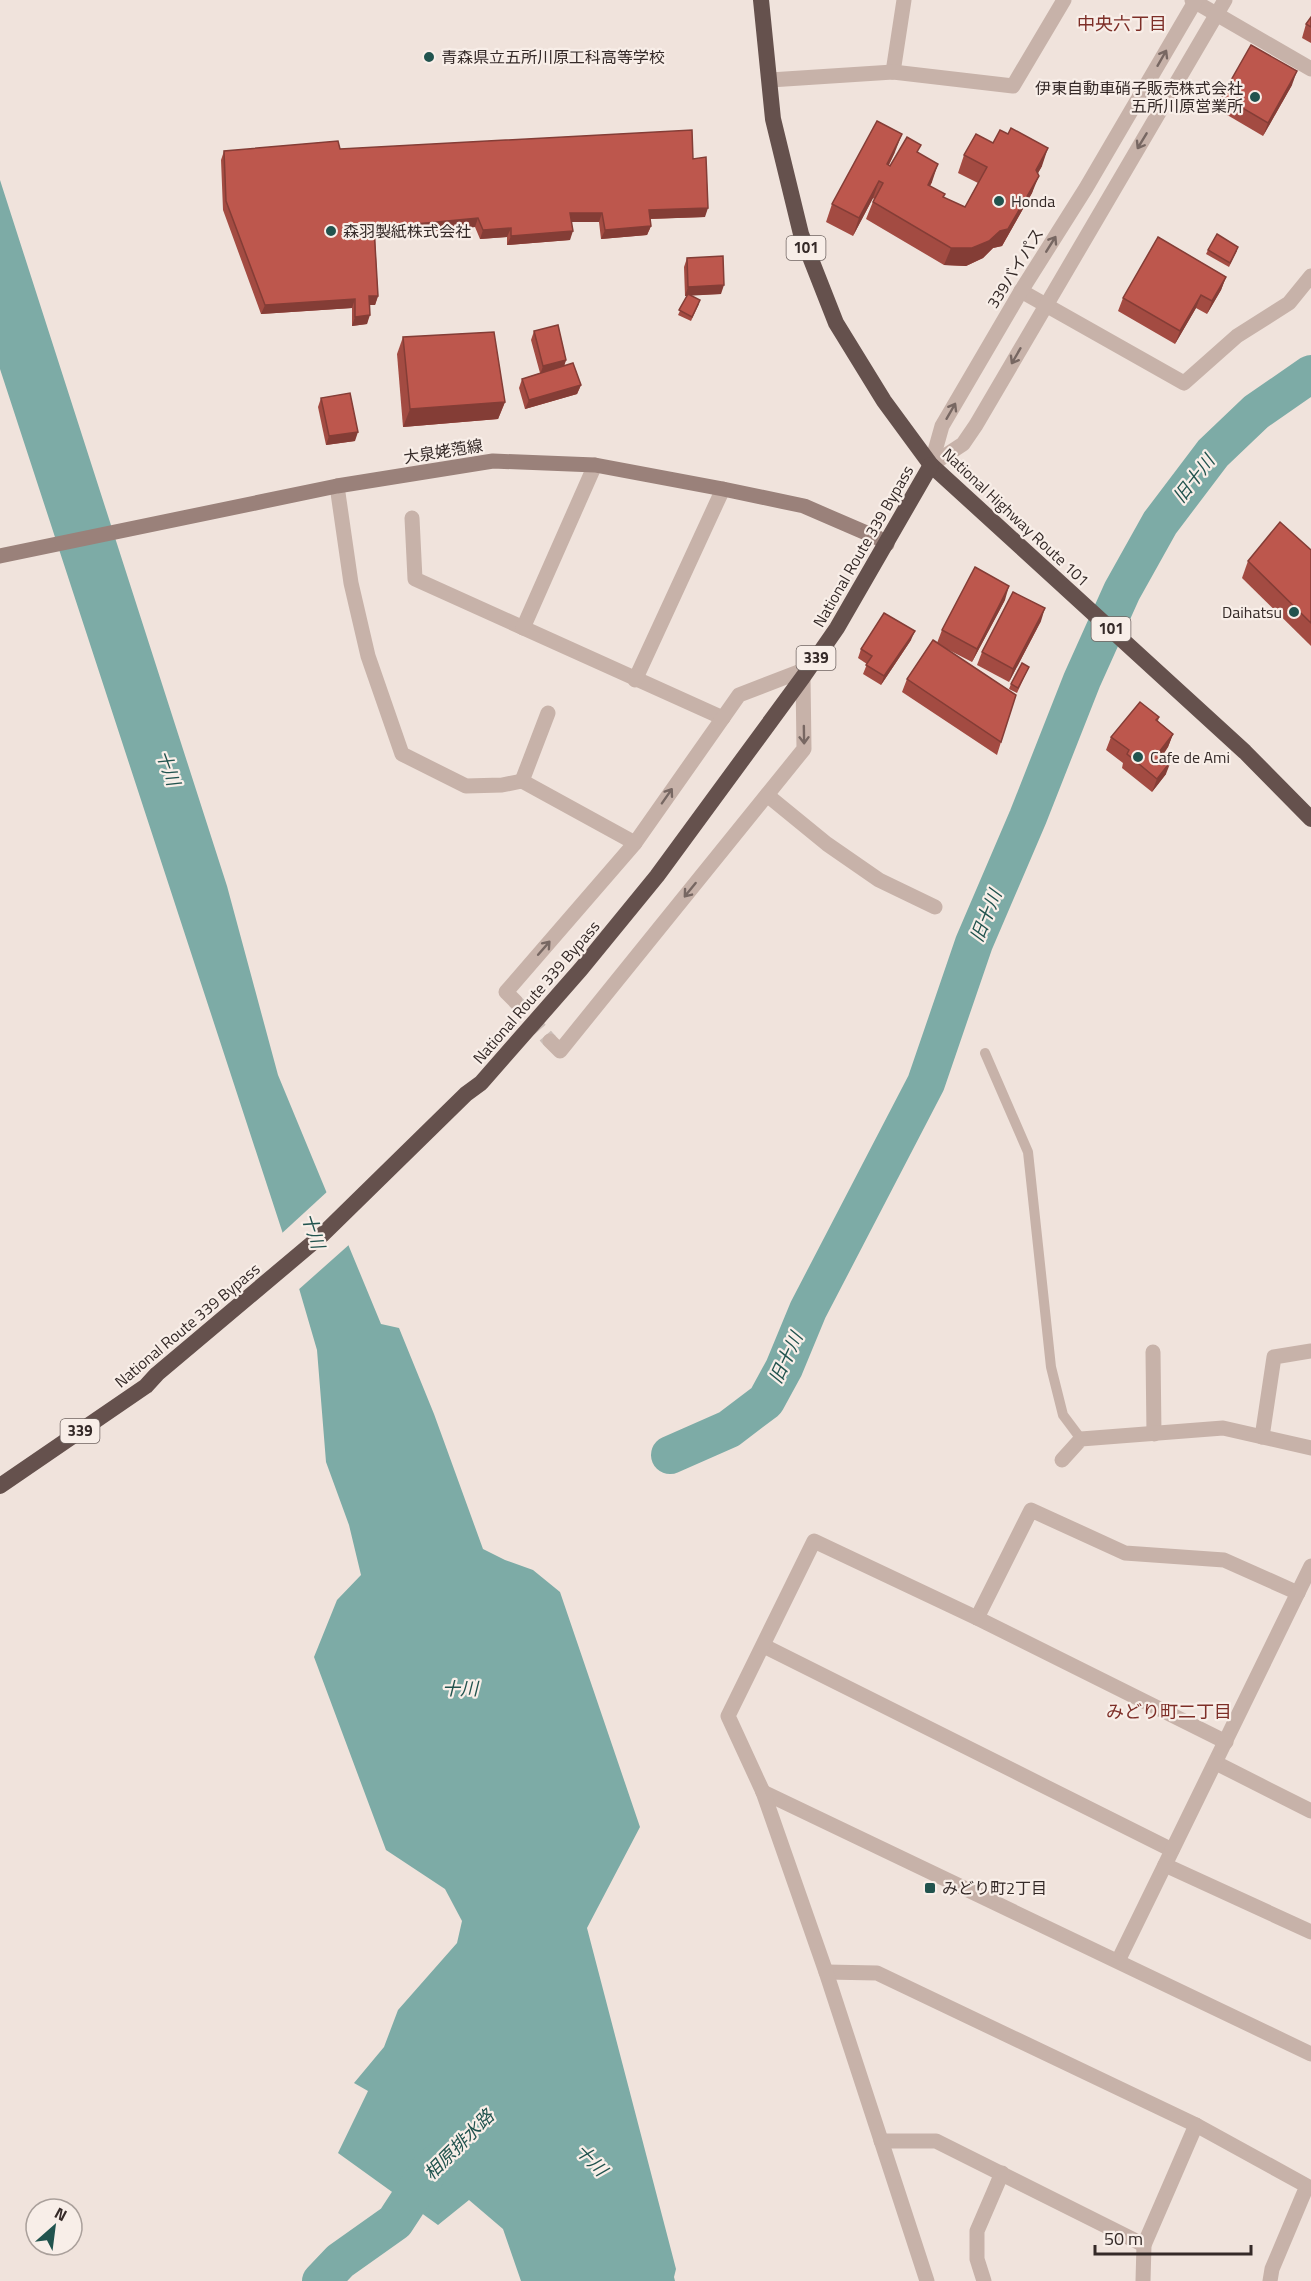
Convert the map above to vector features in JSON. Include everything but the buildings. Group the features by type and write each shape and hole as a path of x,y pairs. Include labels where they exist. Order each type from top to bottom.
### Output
{"highway":[{"name":"National Highway Route 101","path":"761,0 773,119 801,234 836,323 884,401 931,465 1245,752 1311,819"},
{"name":"National Route 339 Bypass","path":"0,1486 146,1386 157,1374 322,1234 466,1094 482,1083 498,1066 657,876 806,672 837,628 931,465"}],"main road":[{"name":"大泉姥萢線","path":"0,556 337,486 493,461 595,465 804,506 887,544"}],"street":[{"path":"893,72 904,0"},
{"path":"770,80 893,72 1013,86 1064,0"},
{"path":"1194,0 1311,69"},
{"name":"339バイパス","path":"931,465 942,426 1021,291 1086,189 1194,0"},
{"path":"931,465 963,444 1225,0"},
{"path":"1021,291 1184,383 1237,336 1290,303 1311,276"},
{"path":"523,628 595,465"},
{"path":"337,486 351,583 368,656 402,754 466,786 502,785 522,781 634,843"},
{"path":"635,680 723,489"},
{"path":"412,518 415,579 723,718"},
{"path":"515,1001 506,992 634,843 739,695 806,672 804,749 560,1051 550,1041"},
{"path":"522,781 548,713"},
{"path":"767,795 827,844 879,880 935,907"},
{"path":"1262,1437 1274,1357 1311,1351"},
{"path":"1153,1352 1154,1434"},
{"path":"1062,1460 1081,1439 1223,1428 1311,1448"},
{"path":"977,1618 1031,1510 1125,1553 1224,1560 1298,1593"},
{"path":"927,2281 826,1972 763,1792 728,1716 814,1541 977,1618 1226,1742"},
{"path":"1118,1961 1311,1566"},
{"path":"764,1646 1172,1850"},
{"path":"1215,1763 1311,1811"},
{"path":"763,1792 1311,2054"},
{"path":"1165,1865 1311,1932"},
{"path":"826,1972 877,1973 1196,2125 1307,2186 1272,2269 1270,2281"},
{"path":"1143,2281 1144,2246 1196,2125"},
{"path":"881,2141 936,2141 1144,2246"},
{"path":"984,2281 977,2259 977,2231 1002,2173"}],"lane":[{"path":"985,1053 1029,1152 1051,1367 1063,1415 1081,1439"}],"water":[{"name":"十川","path":"0,180 227,886 278,1075 381,1324 399,1328 434,1414 483,1549 533,1570 560,1592 640,1827 587,1928 676,2269 675,2281 521,2281 503,2229 469,2200 438,2225 338,2153 368,2091 354,2083 384,2047 398,2010 457,1943 462,1921 445,1889 386,1850 314,1657 337,1600 361,1575 349,1525 326,1462 317,1350 284,1237 0,369"}],"pier":[{"path":"329,1190 351,1243 297,1291 280,1235"}],"waterway":[{"name":"旧十川","path":"670,1455 729,1429 766,1401 784,1368 808,1310 926,1083 974,943 1028,817 1082,680 1122,591 1160,523 1213,453 1256,412 1311,374"},
{"name":"相原排水路","path":"321,2281 340,2261 395,2222 429,2170 438,2162"}],"tunnel":[{"path":"515,1001 550,1041"}],"place":[{"name":"青森県立五所川原工科高等学校","path":"429,57"},
{"name":"伊東自動車硝子販売株式会社 五所川原営業所","path":"1255,97"},
{"name":"Honda","path":"999,201"},
{"name":"森羽製紙株式会社","path":"331,231"},
{"name":"Daihatsu","path":"1294,612"},
{"name":"Cafe de Ami","path":"1138,757"},
{"name":"みどり町2丁目","path":"930,1888"}],"district":[{"name":"中央六丁目","path":"1122,24"},
{"name":"みどり町二丁目","path":"1169,1712"}]}
